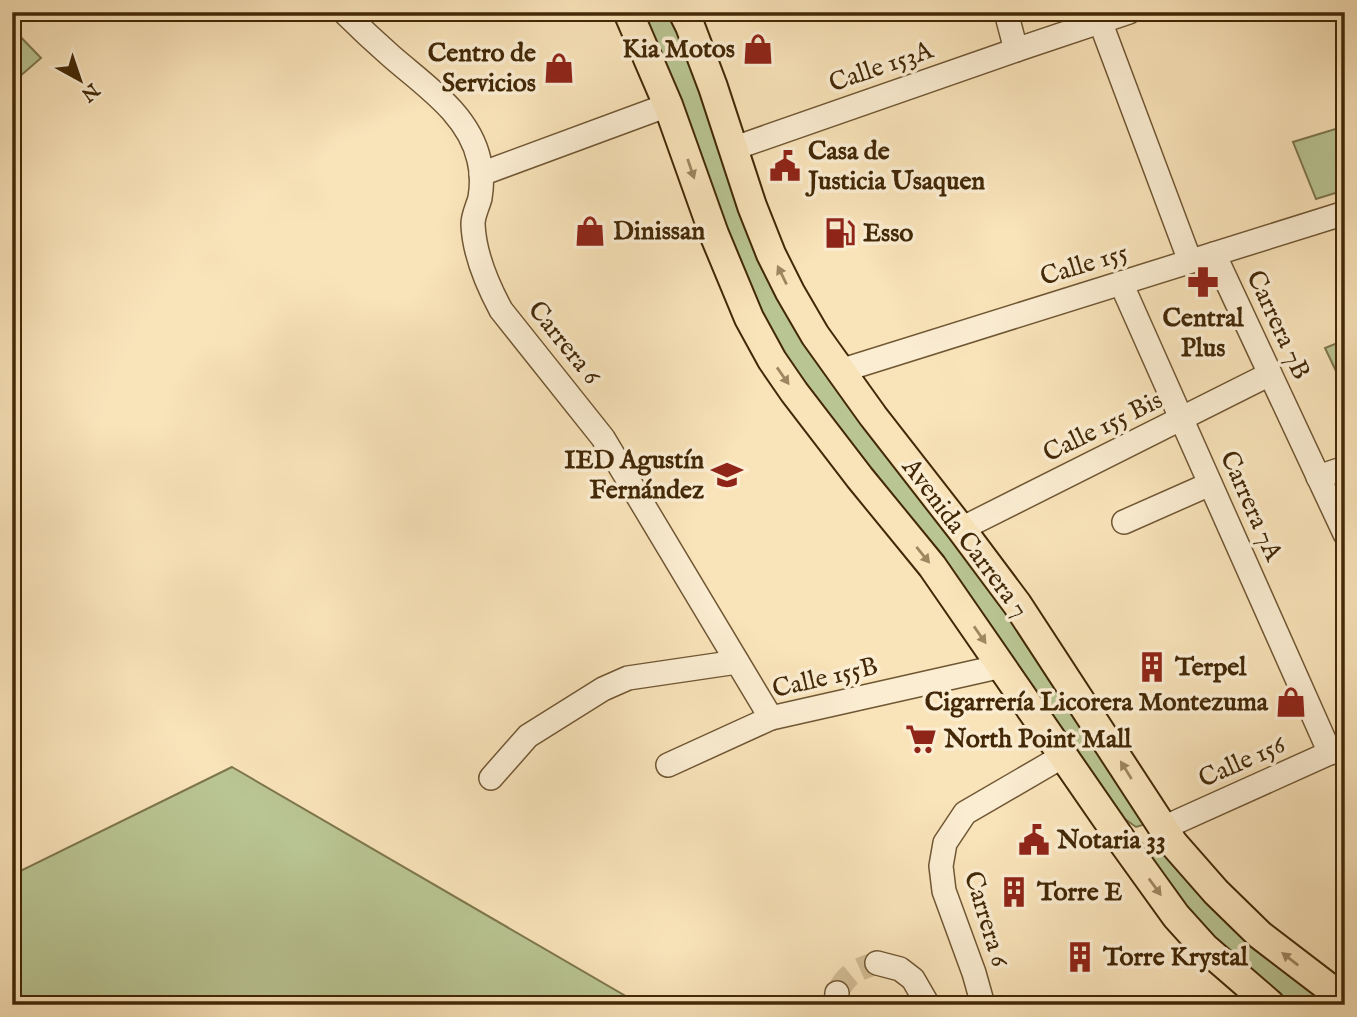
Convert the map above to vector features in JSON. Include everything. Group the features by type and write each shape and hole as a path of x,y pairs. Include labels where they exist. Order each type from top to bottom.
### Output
{"main road":[{"name":"Avenida Carrera 7","path":"628,12 668,105 714,234 749,318 772,360 860,478 932,566 1176,916 1204,947 1271,1005"},
{"name":"Avenida Carrera 7","path":"683,12 713,87 732,149 771,254 806,321 873,416 1017,604 1163,828 1194,868 1260,935 1345,1000"},
{"path":"1081,781 1128,829 1139,835 1150,835 1163,828"}],"street":[{"path":"1006,12 1016,50"},
{"name":"Calle 153A","path":"732,149 1129,12"},
{"name":"Carrera 6","path":"356,15 390,55 449,108 471,137 481,174 481,195 473,221 476,244 488,286 501,310 603,438 771,718"},
{"path":"1100,21 1190,261"},
{"path":"481,174 668,105"},
{"name":"Calle 155","path":"840,371 1345,213"},
{"name":"Carrera 7B","path":"1214,254 1345,534"},
{"name":"Carrera 7A","path":"1121,283 1210,484 1338,749"},
{"name":"Calle 155 Bis","path":"961,528 1270,374"},
{"path":"1318,477 1345,468"},
{"path":"1124,522 1210,484"},
{"path":"491,778 528,736 603,689 628,678 737,662"},
{"name":"Calle 155B","path":"668,765 771,718 1002,666"},
{"name":"Calle 156","path":"1163,828 1338,749"},
{"name":"Carrera 6","path":"983,1005 944,891 941,866 945,843 965,813 1063,757"},
{"path":"877,963 900,969 913,979 928,1005"}],"green space":[{"path":"641,12 668,12 685,47 787,312 807,348 1008,613 1146,824 1136,827 1125,819 1027,678 785,362 747,288"},
{"path":"12,28 41,58 12,83"},
{"path":"1345,126 1345,190 1316,199 1293,142"},
{"path":"1345,340 1345,390 1325,348"},
{"path":"232,767 641,1005 12,1005 12,875"},
{"path":"1132,843 1161,843 1231,924 1271,961 1330,1005 1292,1005 1243,968 1192,919"}],"tunnel":[{"path":"837,993 853,973 877,963"}],"place":[{"name":"Kia Motos","path":"758,49"},
{"name":"Centro de Servicios","path":"559,68"},
{"name":"Casa de Justicia Usaquen","path":"785,166"},
{"name":"Dinissan","path":"590,231"},
{"name":"Esso","path":"840,233"},
{"name":"Central Plus","path":"1203,282"},
{"name":"IED Agustín Fernández","path":"727,475"},
{"name":"Terpel","path":"1152,667"},
{"name":"Cigarrería Licorera Montezuma","path":"1291,702"},
{"name":"North Point Mall","path":"921,739"},
{"name":"Notaria 33","path":"1034,840"},
{"name":"Torre E","path":"1014,892"},
{"name":"Torre Krystal","path":"1080,957"}]}
